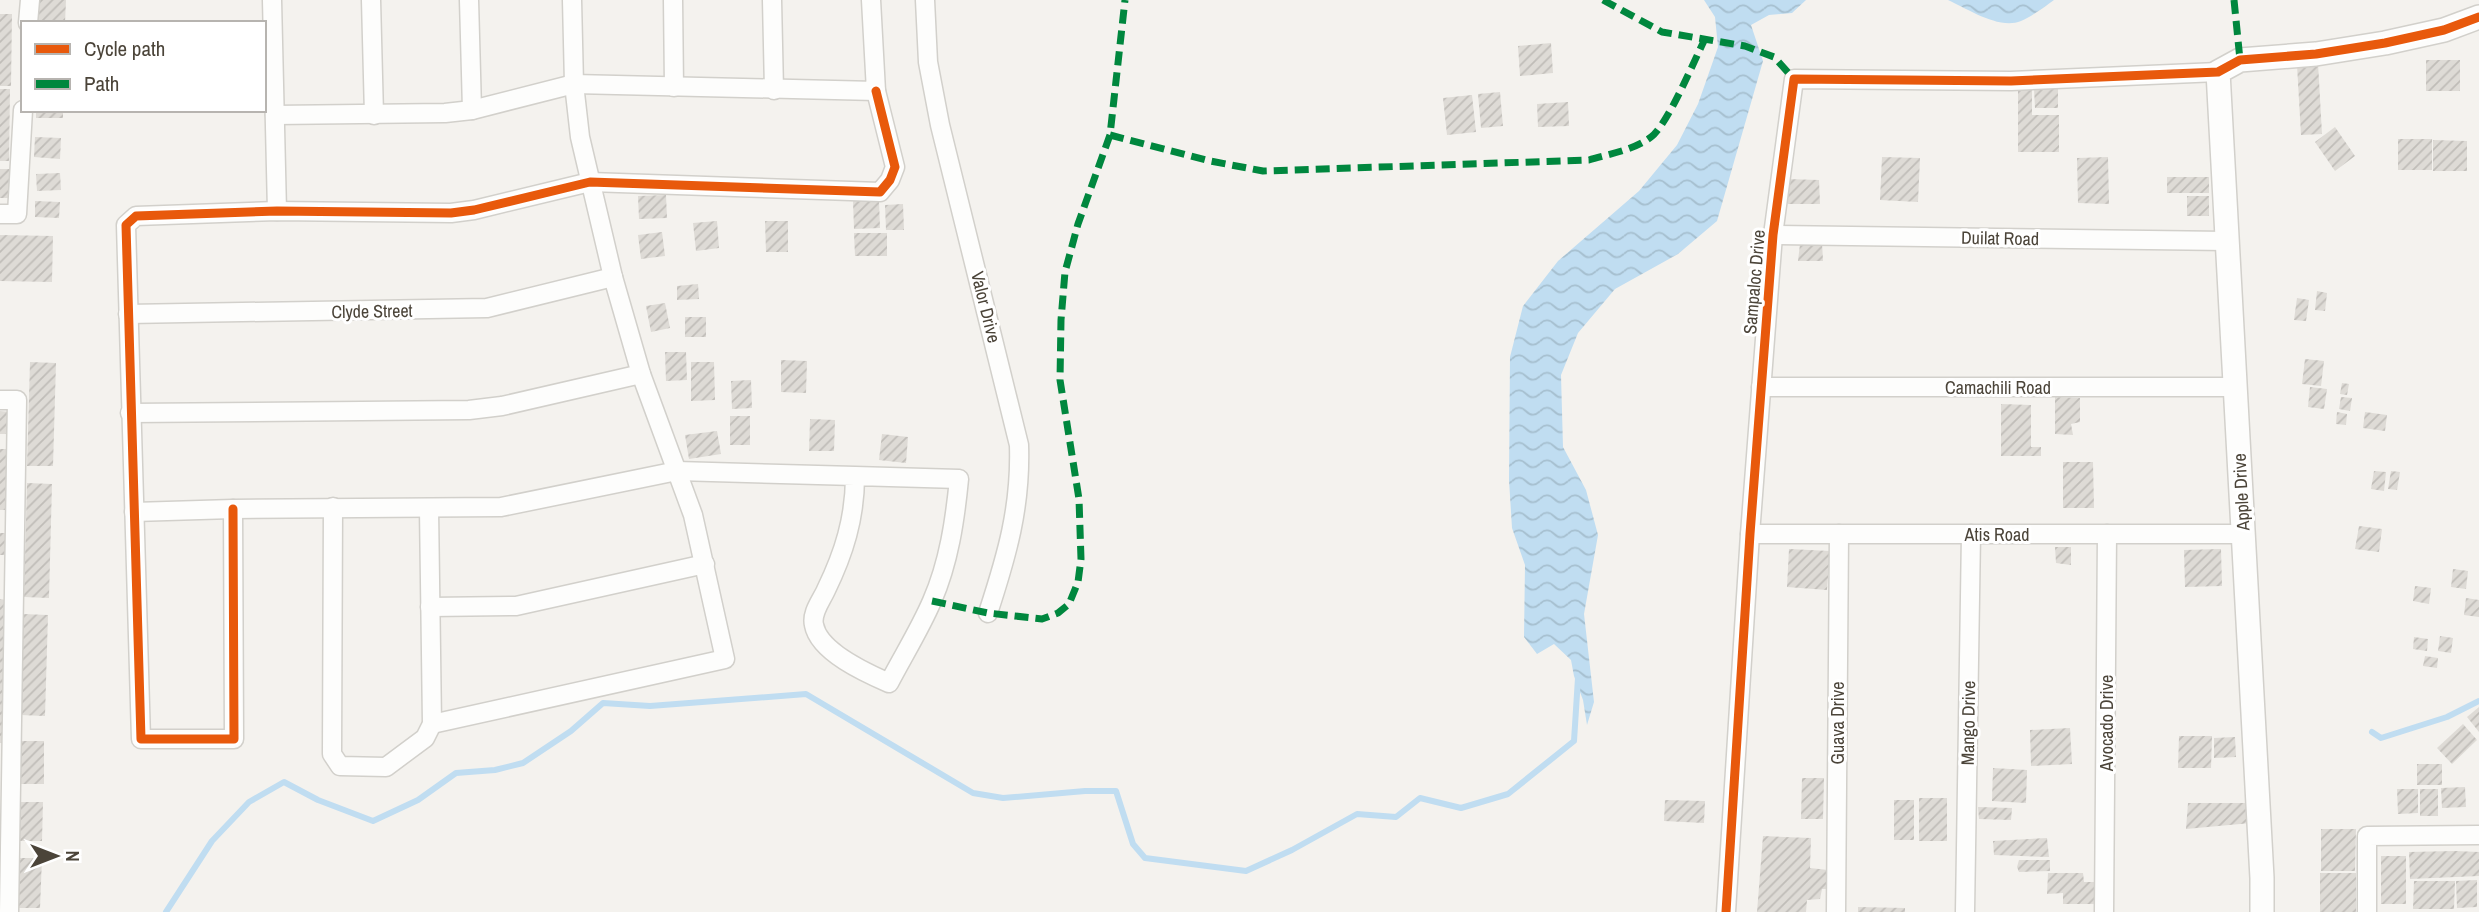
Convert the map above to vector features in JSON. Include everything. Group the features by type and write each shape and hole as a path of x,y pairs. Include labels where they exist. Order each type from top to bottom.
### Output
{"street":[{"path":"28,21 30,0"},
{"path":"272,0 277,211"},
{"path":"371,0 374,115"},
{"path":"469,0 472,110"},
{"path":"432,724 725,659 693,515 641,374 612,277 580,137 574,84 572,0"},
{"path":"673,0 674,87"},
{"path":"772,0 774,90"},
{"path":"233,509 234,738 141,739 130,413 127,225 136,216 277,211 451,213 590,182 880,192 890,180 895,167 876,91 871,0"},
{"name":"Valor Drive","path":"925,0 928,62 940,125 1019,445 1019,494 1015,520 988,613"},
{"path":"2218,72 2240,60 2316,54 2385,43 2444,30 2479,17"},
{"name":"Sampaloc Drive","path":"1726,912 1750,534 1773,235 1794,79 2011,81 2218,72"},
{"name":"Apple Drive","path":"2218,72 2263,878 2262,912"},
{"path":"275,115 374,115 472,110 574,84 876,91"},
{"path":"0,214 17,214 23,112"},
{"name":"Duilat Road","path":"1773,235 2227,241"},
{"name":"Clyde Street","path":"128,314 475,309 612,277"},
{"path":"130,413 469,410 502,407 641,374"},
{"name":"Camachili Road","path":"1761,387 2235,387"},
{"path":"0,400 17,400 9,912"},
{"path":"134,512 333,507 501,507 677,471 855,476 959,479 946,562 932,601 889,683 858,670 832,650 819,637 814,626 813,615 837,569 848,540 855,502 855,476"},
{"path":"333,507 332,754 340,766 386,767 425,738 432,724 429,509"},
{"name":"Atis Road","path":"1750,534 2244,534"},
{"name":"Guava Drive","path":"1836,912 1839,534"},
{"name":"Mango Drive","path":"1965,912 1971,534"},
{"name":"Avocado Drive","path":"2104,912 2106,534"},
{"path":"430,607 516,606 705,564"},
{"path":"2367,912 2367,836 2479,835"}],"water":[{"path":"1704,0 1806,0 1792,13 1769,15 1751,25 1763,61 1717,221 1678,254 1615,289 1578,333 1561,375 1563,447 1586,490 1598,535 1584,614 1594,702 1587,725 1571,660 1554,644 1537,654 1524,637 1525,565 1512,528 1509,480 1510,357 1523,306 1558,261 1639,191 1677,145 1698,104 1718,47 1715,17"},
{"path":"1948,0 2054,0 2030,17 2003,23"}],"building":[{"path":"39,0 66,0 65,21 38,21"},
{"path":"0,14 12,14 11,86 0,86"},
{"path":"1551,43 1553,73 1520,76 1518,46"},
{"path":"2426,60 2460,60 2460,91 2426,91"},
{"path":"2318,63 2322,134 2301,135 2297,65"},
{"path":"2018,88 2032,88 2032,115 2059,115 2059,152 2018,152"},
{"path":"0,89 10,89 9,161 0,161"},
{"path":"2034,89 2058,89 2058,108 2035,108"},
{"path":"1500,92 1503,126 1481,128 1478,94"},
{"path":"1472,95 1476,132 1447,135 1443,98"},
{"path":"1568,102 1569,126 1538,127 1537,104"},
{"path":"36,112 63,112 63,118 36,118"},
{"path":"2335,127 2355,156 2335,171 2315,142"},
{"path":"35,137 61,138 60,159 34,157"},
{"path":"2398,139 2432,139 2432,170 2398,170"},
{"path":"2433,140 2467,141 2467,171 2433,171"},
{"path":"1882,157 1920,158 1918,202 1880,200"},
{"path":"2108,157 2109,204 2078,203 2077,158"},
{"path":"0,169 10,169 10,198 0,198"},
{"path":"60,173 61,190 37,191 36,174"},
{"path":"2167,177 2209,177 2209,193 2167,193"},
{"path":"1786,179 1819,180 1820,204 1788,204"},
{"path":"666,195 667,218 639,219 638,196"},
{"path":"2187,196 2209,196 2209,216 2187,216"},
{"path":"35,201 60,202 59,218 35,217"},
{"path":"853,201 879,201 880,228 854,229"},
{"path":"903,204 904,230 886,230 885,205"},
{"path":"717,221 719,248 696,251 693,223"},
{"path":"765,221 788,221 788,252 766,252"},
{"path":"662,232 665,256 641,259 638,235"},
{"path":"854,233 887,233 887,256 855,256"},
{"path":"0,235 53,236 52,282 0,281"},
{"path":"1822,242 1823,261 1798,261 1800,244"},
{"path":"698,284 699,299 677,300 677,286"},
{"path":"2317,291 2327,293 2325,311 2315,310"},
{"path":"2297,298 2309,300 2306,321 2294,320"},
{"path":"665,303 670,328 651,332 646,306"},
{"path":"685,317 706,317 706,337 685,337"},
{"path":"665,352 686,352 687,380 666,381"},
{"path":"2305,359 2324,361 2321,386 2302,384"},
{"path":"781,360 807,361 806,393 781,392"},
{"path":"30,362 56,363 53,466 27,466"},
{"path":"691,362 714,362 715,400 691,401"},
{"path":"751,380 752,408 732,409 731,381"},
{"path":"2342,383 2349,384 2347,395 2340,394"},
{"path":"2310,387 2327,389 2324,409 2308,407"},
{"path":"2055,397 2080,398 2080,422 2071,424 2073,435 2055,434"},
{"path":"2341,397 2352,398 2350,411 2339,409"},
{"path":"2001,404 2031,405 2031,447 2041,447 2041,456 2001,456"},
{"path":"0,411 10,412 10,434 0,434"},
{"path":"2337,412 2347,414 2346,425 2336,424"},
{"path":"2365,412 2387,415 2385,431 2363,428"},
{"path":"730,416 750,416 750,445 730,445"},
{"path":"810,419 835,420 834,451 809,451"},
{"path":"717,431 721,454 689,459 685,435"},
{"path":"882,434 908,437 906,463 879,460"},
{"path":"0,449 9,449 8,510 0,510"},
{"path":"2063,462 2093,462 2094,508 2063,508"},
{"path":"2374,471 2386,472 2384,491 2371,489"},
{"path":"2391,471 2400,472 2397,490 2388,489"},
{"path":"27,483 52,484 49,598 24,597"},
{"path":"2359,526 2382,529 2379,552 2355,549"},
{"path":"0,533 7,533 7,555 0,555"},
{"path":"2055,547 2071,547 2071,565 2056,563"},
{"path":"1789,549 1830,551 1827,590 1787,587"},
{"path":"2221,549 2222,586 2185,587 2184,550"},
{"path":"2453,569 2468,571 2466,589 2451,587"},
{"path":"2415,586 2431,588 2429,604 2413,601"},
{"path":"2466,598 2479,600 2479,617 2464,615"},
{"path":"0,599 7,600 3,743 0,743"},
{"path":"23,614 48,615 45,716 20,715"},
{"path":"2440,636 2453,638 2451,653 2438,651"},
{"path":"2414,637 2428,639 2427,651 2413,649"},
{"path":"2425,656 2438,658 2437,668 2423,666"},
{"path":"2479,707 2479,732 2467,717"},
{"path":"2463,724 2477,740 2452,764 2437,748"},
{"path":"2070,728 2072,764 2031,766 2030,730"},
{"path":"2179,736 2212,736 2211,768 2178,768"},
{"path":"2235,737 2236,757 2214,758 2214,738"},
{"path":"19,741 44,741 44,784 18,784"},
{"path":"2417,764 2442,764 2442,785 2417,785"},
{"path":"1993,768 2027,770 2026,803 1992,801"},
{"path":"1802,778 1824,778 1823,819 1801,819"},
{"path":"2465,787 2466,807 2442,808 2441,788"},
{"path":"2397,789 2418,789 2418,813 2398,814"},
{"path":"2420,789 2438,789 2438,816 2420,816"},
{"path":"1919,798 1947,798 1947,841 1919,841"},
{"path":"1665,800 1705,801 1704,823 1664,821"},
{"path":"1894,800 1914,800 1914,840 1894,840"},
{"path":"20,802 43,802 42,841 19,841"},
{"path":"2188,803 2250,803 2251,823 2186,829"},
{"path":"1978,807 2012,808 2011,820 1979,819"},
{"path":"2321,829 2356,829 2355,871 2321,871"},
{"path":"1763,836 1811,838 1810,868 1828,870 1827,889 1822,889 1820,899 1807,900 1806,912 1757,912"},
{"path":"2047,838 2049,857 1994,855 1993,841"},
{"path":"2409,852 2479,852 2479,876 2410,879"},
{"path":"2381,856 2406,856 2406,904 2381,904"},
{"path":"17,858 42,858 40,908 16,908"},
{"path":"2019,860 2050,860 2050,871 2019,872"},
{"path":"2048,873 2083,873 2084,882 2101,882 2102,904 2063,904 2063,893 2047,894"},
{"path":"2320,873 2356,873 2356,912 2320,912"},
{"path":"2477,880 2477,907 2457,908 2456,881"},
{"path":"2414,881 2455,881 2454,909 2413,909"},
{"path":"1858,907 1905,908 1905,912 1858,912"}],"waterway":[{"path":"166,912 212,841 249,802 284,782 318,800 373,821 418,800 456,773 495,770 523,763 571,731 603,703 650,706 806,694 973,793 1003,798 1116,791 1133,844 1145,858 1246,871 1292,850 1357,814 1396,817 1420,798 1461,808 1508,794 1574,741 1578,678"},
{"path":"2372,732 2381,738 2447,717 2479,701"}],"marked path":[{"path":"932,601 988,613 1042,619 1058,613 1069,604 1078,582 1081,559 1079,499 1060,380 1061,320 1065,272 1078,224 1110,135 1125,0"},
{"path":"1603,0 1662,32 1745,46 1774,57 1794,79"},
{"path":"2234,0 2240,60"},
{"path":"1110,135 1210,161 1263,171 1589,160 1629,148 1651,137 1658,130 1704,41"}],"cycle path":[{"path":"1726,912 1750,534 1773,235 1794,79 2011,81 2218,72 2240,60 2316,54 2385,43 2444,30 2479,17"},
{"path":"233,509 234,739 141,739 126,225 136,216 277,211 451,213 590,182 880,192 890,180 895,167 876,91"}]}
